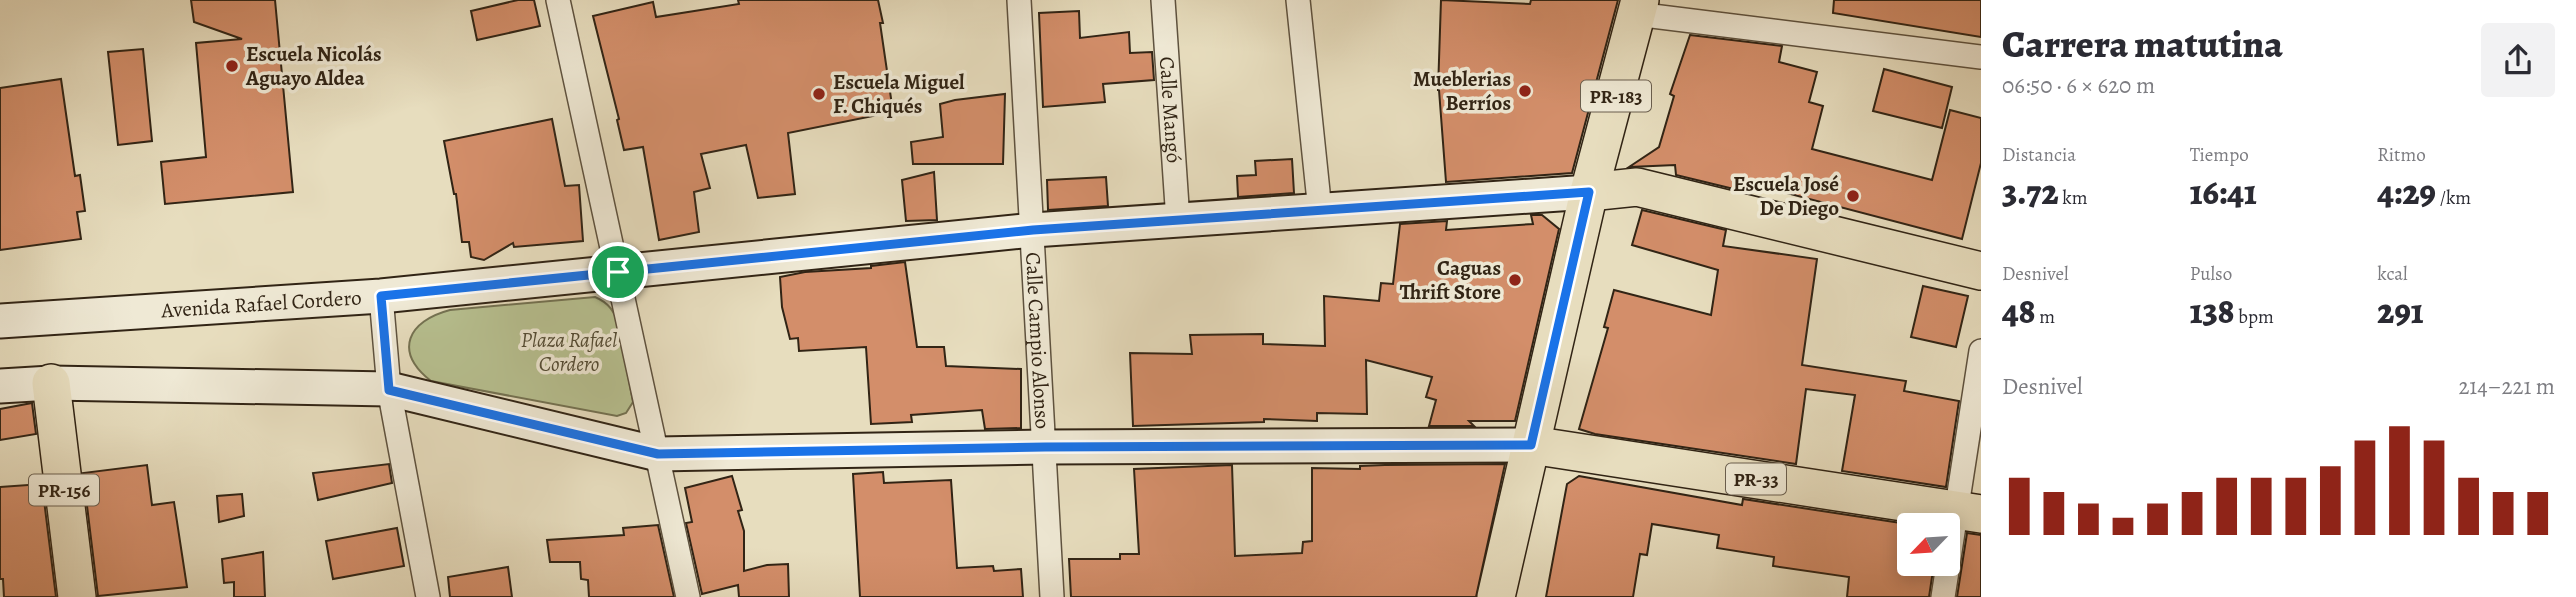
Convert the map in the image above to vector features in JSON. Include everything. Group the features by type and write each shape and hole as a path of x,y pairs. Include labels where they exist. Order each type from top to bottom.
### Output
{"main road":[{"name":"PR-183","path":"1496,597 1589,192 1638,7"},
{"name":"Avenida Rafael Cordero","path":"0,321 381,296 1033,230 1637,187 1981,271"},
{"path":"0,386 51,383 389,390 658,454 1045,447 1531,445"},
{"name":"PR-156","path":"51,383 77,597"},
{"name":"PR-33","path":"1531,445 1970,512"}],"street":[{"path":"558,0 688,597"},
{"name":"Calle Campio Alonso","path":"1019,0 1052,597"},
{"name":"Calle Mangó","path":"1163,0 1178,221"},
{"path":"1298,0 1320,211"},
{"path":"1638,7 1981,57"},
{"path":"381,296 389,390 428,597"},
{"path":"1943,597 1970,512 1981,351"}],"green space":[{"name":"Plaza Rafael Cordero","path":"595,297 610,308 619,325 633,402 626,413 617,416 431,381 412,359 410,338 416,329 436,315 450,310"}],"building":[{"path":"191,0 275,0 293,192 165,204 161,162 206,157 196,43 242,39 194,22"},
{"path":"518,0 534,0 540,26 477,40 471,11"},
{"path":"738,0 878,0 893,112 788,133 795,194 758,198 746,145 701,154 710,188 694,192 699,232 659,240 643,147 624,150 617,120 619,119 593,16 653,2 656,17 739,4"},
{"name":"Mueblerias Berríos","path":"1441,0 1530,4 1531,0 1618,0 1572,173 1446,182 1438,90"},
{"path":"1834,0 1981,0 1981,37 1833,13"},
{"path":"1079,11 1080,38 1129,32 1130,53 1152,52 1154,80 1103,84 1105,102 1043,107 1039,13"},
{"path":"1690,35 1782,46 1779,62 1817,72 1809,102 1823,106 1812,149 1932,180 1950,110 1981,118 1981,163 1962,239 1741,181 1738,190 1676,175 1675,165 1629,167 1659,147 1674,96 1670,94"},
{"path":"143,49 152,141 118,145 108,52"},
{"path":"1884,69 1952,87 1942,128 1873,111"},
{"path":"61,79 75,176 80,175 85,211 77,212 81,239 0,250 0,88"},
{"path":"1005,94 1003,164 913,164 911,142 943,137 940,104"},
{"path":"552,119 565,186 579,185 583,241 514,247 513,243 484,260 471,257 469,242 462,242 456,194 444,141"},
{"path":"1292,159 1294,193 1238,197 1237,176 1256,175 1255,161"},
{"path":"934,172 937,220 906,221 902,180"},
{"path":"1106,177 1108,206 1048,210 1047,180"},
{"path":"1642,210 1726,230 1723,246 1817,259 1802,365 1906,381 1904,391 1959,401 1946,487 1842,471 1855,395 1806,389 1796,464 1595,434 1579,429 1608,328 1604,327 1614,290 1711,315 1718,270 1632,245"},
{"path":"1531,215 1542,215 1559,229 1515,421 1469,421 1474,426 1429,426 1436,400 1426,397 1432,377 1366,360 1367,414 1317,413 1317,421 1264,419 1264,422 1133,426 1130,353 1192,354 1190,335 1263,334 1263,344 1325,346 1324,296 1379,301 1381,283 1393,284 1400,224 1447,221 1446,230 1533,224"},
{"path":"905,262 917,347 944,347 946,366 1021,369 1021,428 985,429 982,410 911,415 912,422 871,424 866,347 799,351 798,338 790,339 782,307 780,277"},
{"path":"1923,286 1968,296 1956,347 1911,337"},
{"path":"32,403 36,434 0,440 0,409"},
{"path":"389,464 392,483 318,500 313,473"},
{"path":"1505,464 1476,597 1071,597 1069,559 1120,559 1120,554 1139,554 1134,469 1232,465 1235,556 1302,553 1303,542 1312,541 1312,468"},
{"path":"147,465 152,505 174,502 187,587 98,596 83,473"},
{"path":"883,472 884,483 951,480 957,568 993,566 994,571 1021,569 1023,597 860,597 853,474"},
{"path":"732,476 742,510 738,511 744,531 744,571 767,565 788,564 789,597 739,597 738,585 702,594 686,523 692,522 685,488"},
{"path":"1579,476 1742,505 1743,499 1897,522 1897,576 1932,576 1929,597 1847,597 1849,577 1773,566 1774,557 1717,548 1719,535 1652,524 1647,555 1640,554 1633,597 1546,597 1567,484"},
{"path":"42,484 56,597 4,597 3,579 0,579 0,487"},
{"path":"242,494 244,516 219,522 217,496"},
{"path":"658,525 674,597 589,597 588,580 581,579 580,562 550,562 547,540 624,535 623,528"},
{"path":"397,528 404,566 333,579 326,541"},
{"path":"1967,533 1981,535 1981,597 1957,597"},
{"path":"263,552 265,597 234,597 234,582 224,583 222,559"},
{"path":"508,567 512,597 450,597 448,577"}],"place":[{"name":"Escuela Nicolás Aguayo Aldea","path":"232,66"},
{"name":"Mueblerias Berríos","path":"1525,91"},
{"name":"Escuela Miguel F. Chiqués","path":"819,94"},
{"name":"Escuela José De Diego","path":"1853,196"},
{"name":"Caguas Thrift Store","path":"1515,280"}],"route":[{"path":"1589,192 1531,445 1045,447 658,454 389,390 381,296 618,272 1033,230 1589,192"}]}
